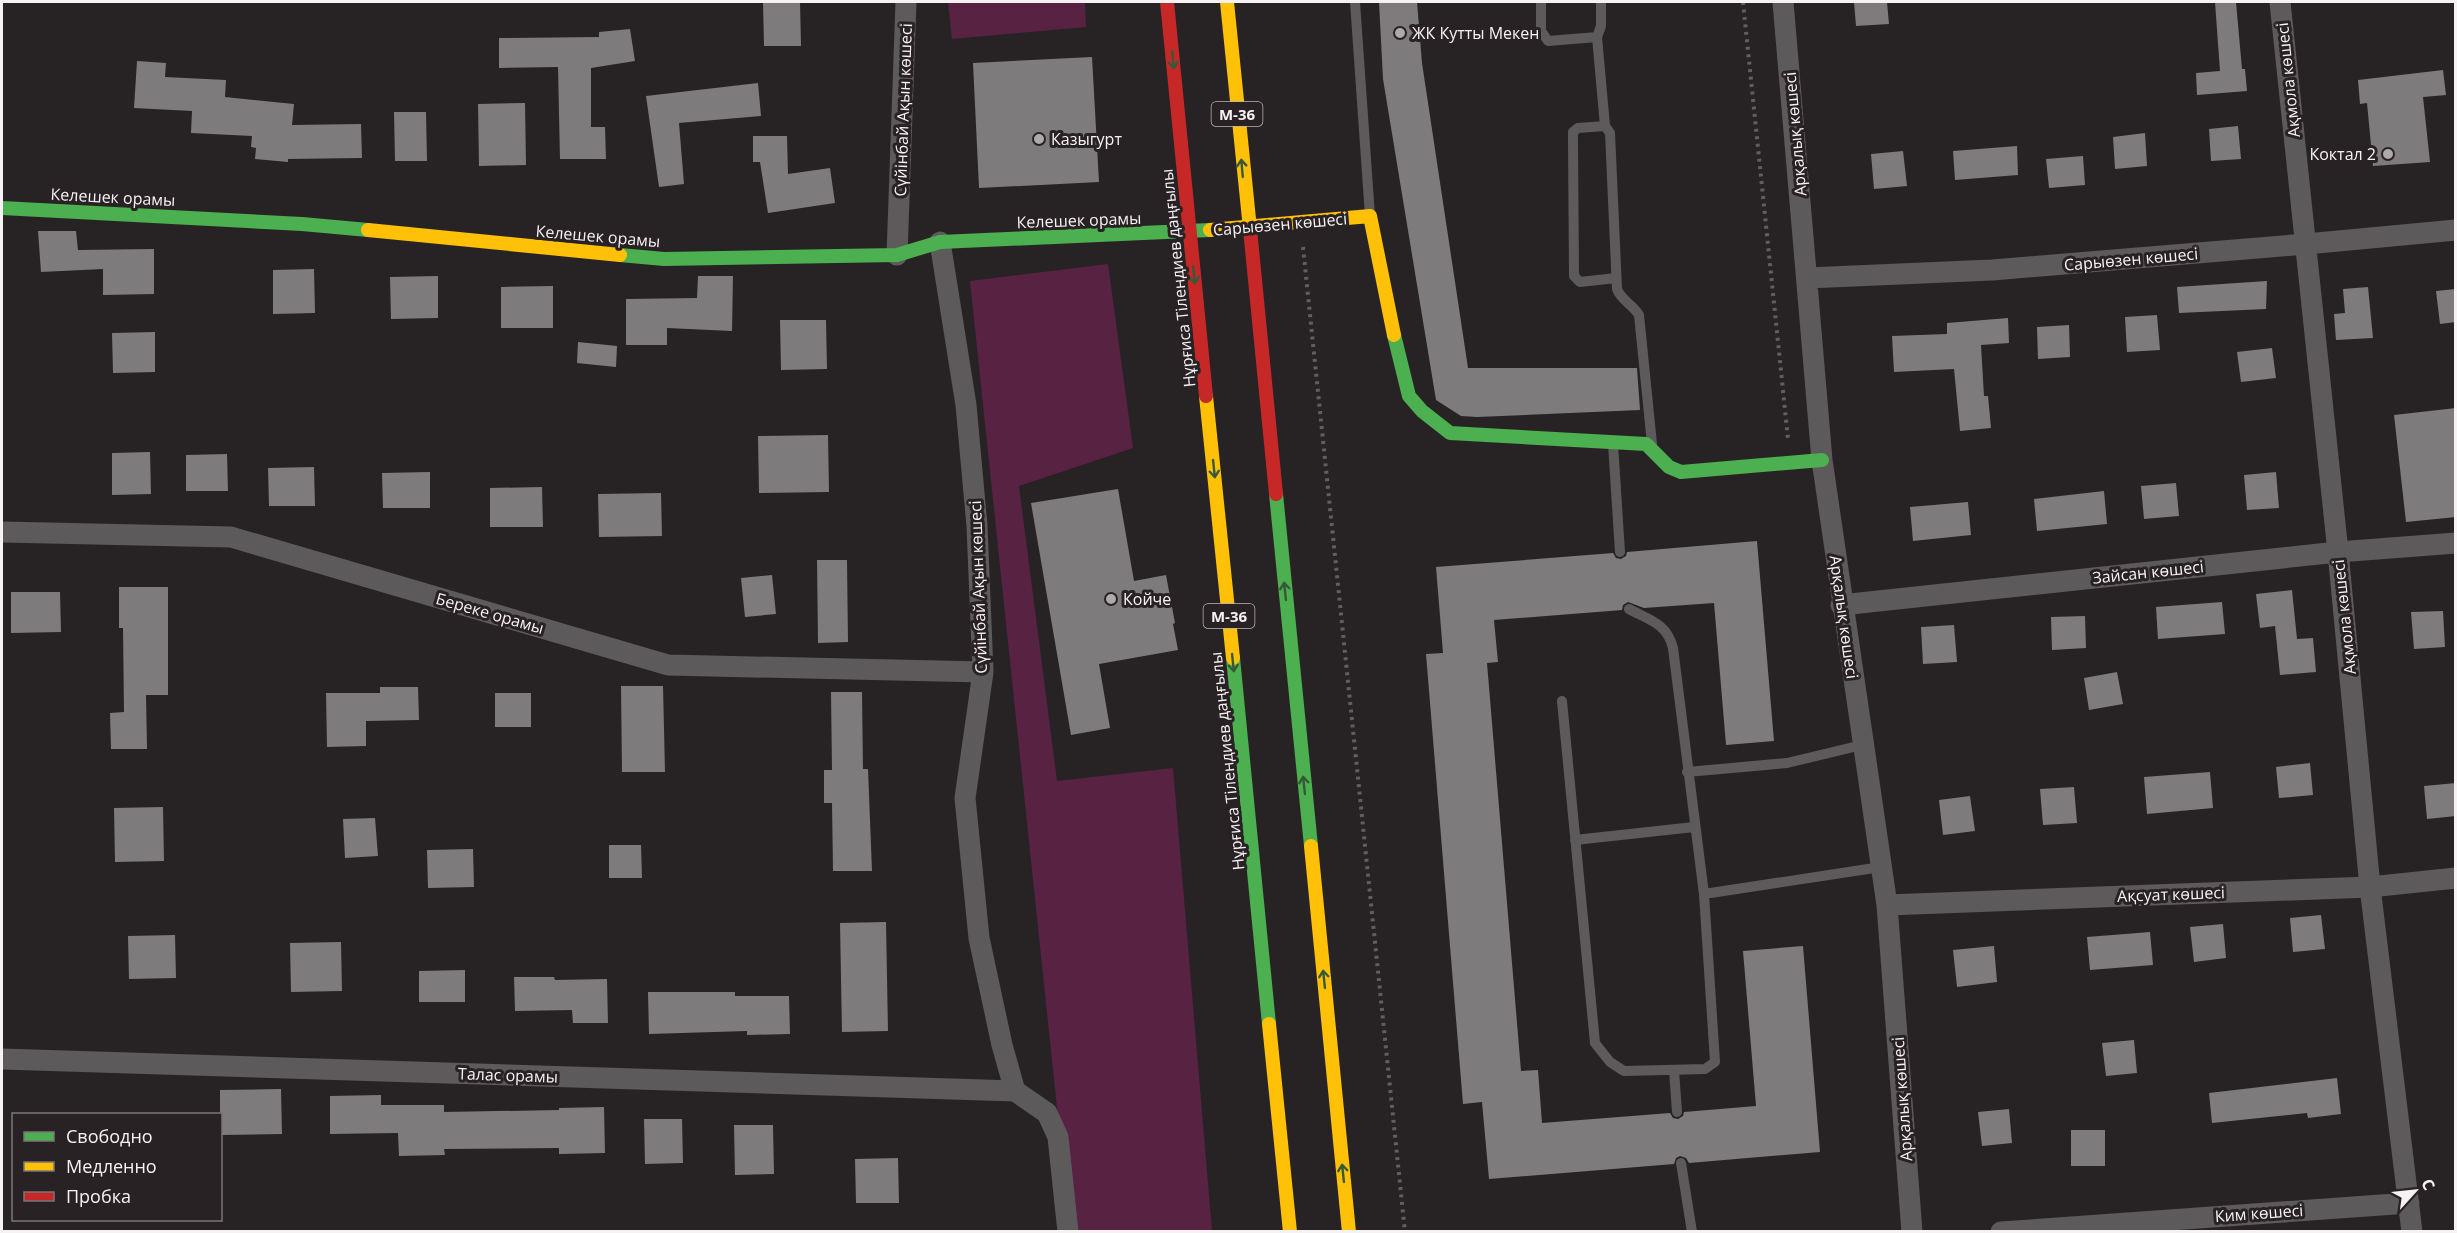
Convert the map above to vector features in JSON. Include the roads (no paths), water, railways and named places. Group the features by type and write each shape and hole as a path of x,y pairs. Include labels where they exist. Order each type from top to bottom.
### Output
{"main road":[{"name":"Нұрғиса Тілендиев даңғылы","path":"1167,2 1290,1232"},
{"name":"M-36","path":"1227,2 1349,1232"},
{"name":"Келешек орамы","path":"2,208 302,224 664,259 897,255 940,242 1190,232"},
{"name":"Сарыөзен көшесі","path":"1190,232 1370,216"},
{"path":"1370,216 1404,382 1409,396 1422,411 1450,433 1646,444 1653,448 1664,466 1681,472 1822,460"}],"street":[{"name":"Сүйінбай Ақын көшесі","path":"897,255 906,2"},
{"name":"Арқалық көшесі","path":"1783,2 1822,460 1841,605 1887,905 1912,1232"},
{"name":"Ақмола көшесі","path":"2280,2 2338,552 2370,887 2412,1232"},
{"name":"Сарыөзен көшесі","path":"1807,278 1992,270 2456,230"},
{"name":"Сүйінбай Ақын көшесі","path":"940,242 966,405 977,526 982,672 965,798 979,938 1002,1045 1015,1091"},
{"name":"Береке орамы","path":"2,532 231,537 668,665 982,672"},
{"name":"Зайсан көшесі","path":"1841,605 2338,552 2456,543"},
{"name":"Ақсуат көшесі","path":"1887,905 2370,887 2456,878"},
{"name":"Талас орамы","path":"2,1059 1015,1091"},
{"path":"1015,1091 1047,1113 1058,1137 1068,1232"},
{"name":"Ким көшесі","path":"2001,1232 2409,1203"}],"lane":[{"path":"1355,2 1370,216"},
{"path":"1541,2 1541,31 1548,41 1597,37"},
{"path":"1601,2 1601,26 1597,37 1605,126 1610,133 1616,278 1619,296 1633,306 1639,315 1653,448"},
{"path":"1605,126 1578,128 1574,132 1574,276 1580,282 1616,278"},
{"path":"1613,441 1620,552"},
{"path":"1562,700 1595,1043 1610,1062 1624,1071 1705,1069 1715,1062 1704,894 1670,637 1665,628 1629,609"},
{"path":"1687,772 1787,763 1863,745"},
{"path":"1575,840 1694,827"},
{"path":"1704,894 1881,867"},
{"path":"1674,1070 1677,1112"},
{"path":"1681,1163 1692,1232"}],"place":[{"name":"ЖК Кутты Мекен","path":"1400,33"},
{"name":"Казыгурт","path":"1039,139"},
{"name":"Коктал 2","path":"2388,154"},
{"name":"Койче","path":"1111,599"}]}
